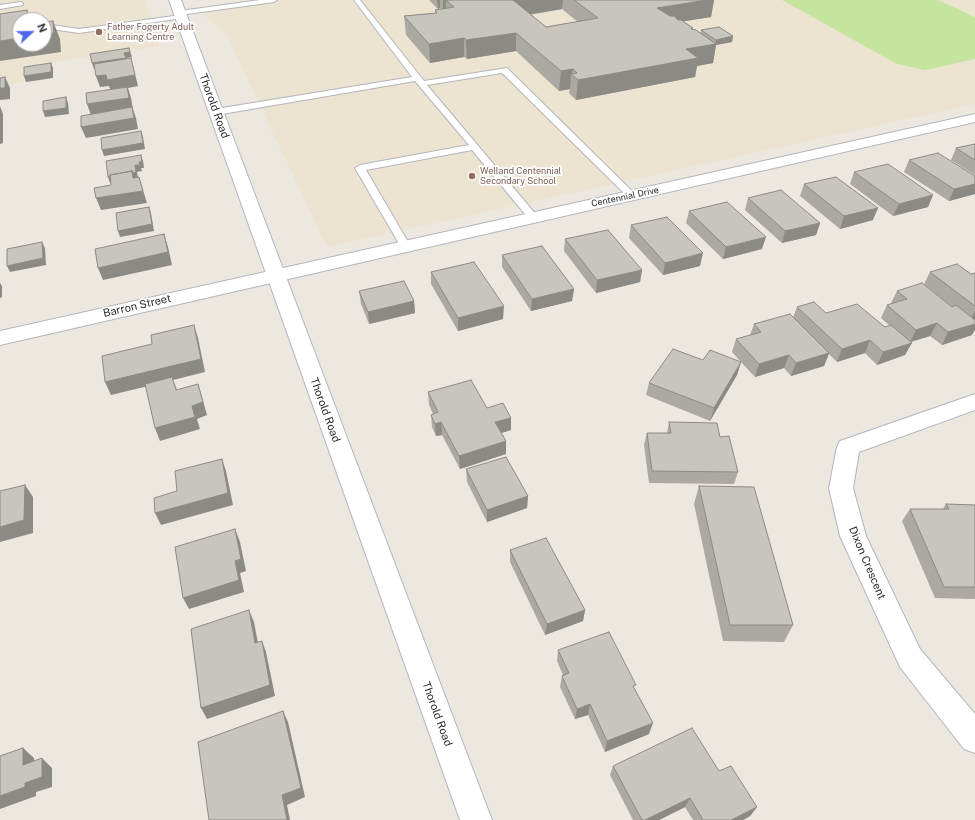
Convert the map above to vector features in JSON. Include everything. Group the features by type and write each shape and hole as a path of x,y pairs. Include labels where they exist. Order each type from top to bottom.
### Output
{"street":[{"name":"Thorold Road","path":"179,10 275,276 476,820"},
{"name":"Centennial Drive","path":"275,276 975,118"},
{"name":"Barron Street","path":"0,338 275,276"},
{"name":"Dixon Crescent","path":"975,402 848,447 840,488 853,536 910,658 975,738"}],"lane":[{"path":"52,28 78,31 179,10 274,0"},
{"path":"357,0 419,81 534,217"},
{"path":"0,7 21,4"},
{"path":"216,112 419,81 504,70 632,196"},
{"path":"406,246 360,168 474,147"}],"shaded area":[{"name":"Father Fogerty Adult Learning Centre","path":"0,0 145,0 159,46 25,66 24,82 0,86"},
{"name":"Welland Centennial Secondary School","path":"272,0 975,0 975,104 327,247 227,35 199,10"}],"green space":[{"path":"782,0 938,0 975,17 975,59 925,70 897,64"}],"building":[{"path":"446,0 513,0 546,27 598,18 574,0 707,0 657,8 670,16 674,16 678,20 681,20 693,28 691,29 696,30 716,44 686,49 698,58 578,80 571,74 577,73 573,69 561,71 516,33 466,40 464,38 429,44 404,16 437,13 435,10 454,7"},
{"path":"27,10 27,12 14,12"},
{"path":"12,12 12,39 0,41 0,14"},
{"path":"52,21 54,33 52,33"},
{"path":"719,27 733,36 716,40 701,30"},
{"path":"129,48 130,52 124,53 126,58 92,63 90,54"},
{"path":"131,58 135,75 107,80 106,75 96,76 94,64"},
{"path":"51,63 51,72 24,76 24,67"},
{"path":"5,77 5,88 0,88 0,78"},
{"path":"127,87 129,98 87,104 86,93"},
{"path":"66,97 66,108 43,111 43,101"},
{"path":"132,107 134,118 81,127 81,116"},
{"path":"141,131 143,143 102,150 101,138"},
{"path":"975,144 975,160 956,148"},
{"path":"938,153 975,176 975,184 954,189 909,160"},
{"path":"141,155 142,162 139,162 140,165 135,165 136,172 132,173 132,171 110,175 110,177 108,177 106,161"},
{"path":"888,164 933,195 899,204 854,172"},
{"path":"132,171 133,178 139,177 143,191 96,198 94,188 111,185 110,175"},
{"path":"836,177 878,208 844,216 804,184"},
{"path":"781,190 820,223 785,231 748,198"},
{"path":"727,202 766,237 726,247 689,211"},
{"path":"149,207 152,224 118,231 116,213"},
{"path":"667,217 703,253 665,263 631,225"},
{"path":"608,230 642,270 597,280 565,239"},
{"path":"164,234 168,252 98,268 95,249"},
{"path":"42,242 43,258 7,266 7,249"},
{"path":"542,246 574,289 532,299 502,255"},
{"path":"474,262 504,306 458,318 431,272"},
{"path":"957,264 971,274 975,273 975,306 930,272"},
{"path":"404,281 414,301 368,312 359,291"},
{"path":"922,283 952,307 956,305 975,320 975,324 948,332 937,323 916,330 887,305 907,299 897,291"},
{"path":"814,302 826,313 857,304 885,327 891,325 912,343 883,352 870,340 842,349 797,307"},
{"path":"790,314 829,353 796,363 789,355 759,364 736,339 761,332 754,324"},
{"path":"194,325 201,359 105,382 102,356 152,344 151,335"},
{"path":"673,349 703,360 710,350 741,362 714,408 649,383"},
{"path":"172,377 176,390 198,384 203,402 192,406 195,417 155,428 145,384"},
{"path":"471,380 487,408 503,403 511,418 495,422 506,441 459,456 441,422 435,424 431,415 438,412 428,392"},
{"path":"669,422 717,423 720,437 729,436 738,472 652,471 647,433 671,433"},
{"path":"506,457 528,496 487,510 466,469"},
{"path":"222,459 228,493 155,513 154,498 177,491 175,471"},
{"path":"25,485 24,520 0,527 0,491"},
{"path":"699,486 754,487 793,625 730,625"},
{"path":"946,504 975,505 975,587 944,587 910,509 949,509"},
{"path":"235,529 241,559 235,561 239,580 183,598 175,547"},
{"path":"546,538 585,610 547,624 510,550"},
{"path":"249,610 255,643 262,641 270,685 201,708 191,629"},
{"path":"609,632 636,685 633,686 653,723 607,741 590,704 577,709 562,676 569,673 558,650"},
{"path":"283,711 301,788 282,795 287,820 209,820 198,742"},
{"path":"692,728 719,771 731,766 757,807 731,820 703,820 690,798 645,820 642,820 613,766"},
{"path":"23,748 23,765 42,758 42,777 25,783 25,787 0,796 0,756"}],"place":[{"name":"Father Fogerty Adult Learning Centre","path":"99,32"},
{"name":"Welland Centennial Secondary School","path":"472,176"}]}
